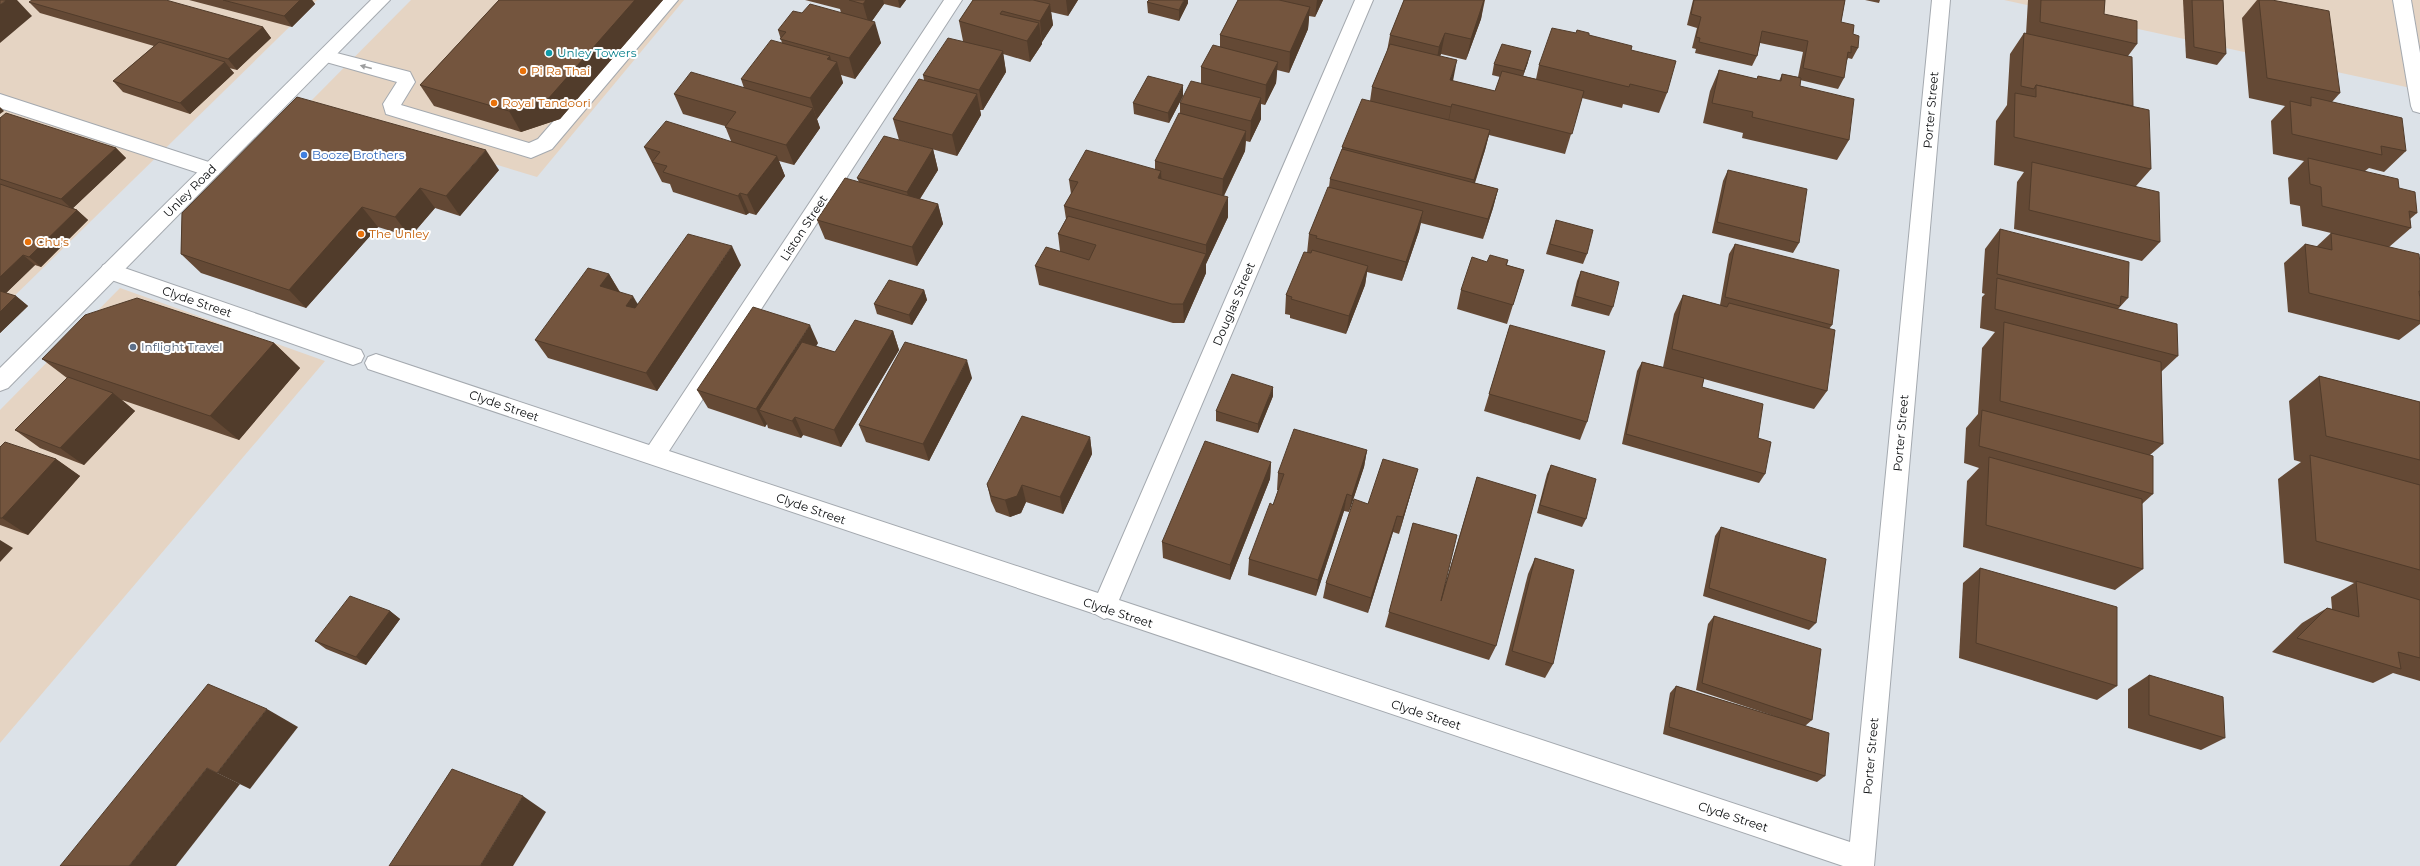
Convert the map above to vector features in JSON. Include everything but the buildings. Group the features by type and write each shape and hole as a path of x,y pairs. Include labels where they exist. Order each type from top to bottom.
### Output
{"street":[{"name":"Unley Road","path":"0,382 381,0"},
{"path":"325,56 404,77 406,82 392,104 393,109 531,151 539,149 545,144 669,0"},
{"name":"Liston Street","path":"654,456 953,0"},
{"name":"Douglas Street","path":"1104,608 1364,0"},
{"name":"Porter Street","path":"1861,863 1941,0"},
{"path":"2402,0 2420,106"},
{"path":"0,101 211,170"},
{"name":"Clyde Street","path":"110,271 353,356"},
{"name":"Clyde Street","path":"376,363 1861,863"}],"shaded area":[{"path":"0,0 317,0 0,310"},
{"path":"411,0 684,0 537,177 305,107"},
{"path":"2004,0 2420,0 2420,90"},
{"path":"120,288 325,361 0,743 0,410"}],"place":[{"name":"Unley Towers","path":"549,53"},
{"name":"Pi Ra Thai","path":"523,71"},
{"name":"Royal Tandoori","path":"494,103"},
{"name":"Booze Brothers","path":"304,155"},
{"name":"The Unley","path":"361,234"},
{"name":"Chu's","path":"28,242"},
{"name":"Inflight Travel","path":"133,347"}]}
